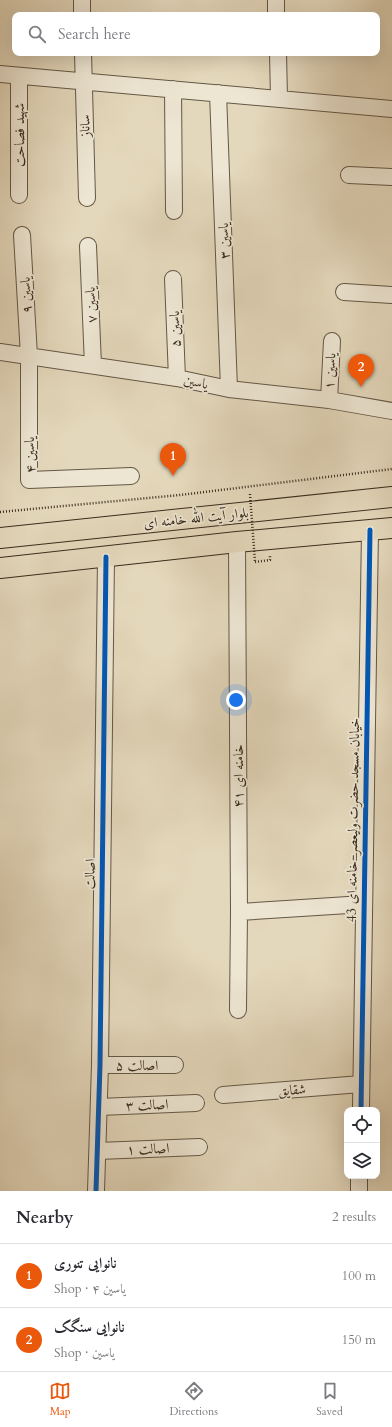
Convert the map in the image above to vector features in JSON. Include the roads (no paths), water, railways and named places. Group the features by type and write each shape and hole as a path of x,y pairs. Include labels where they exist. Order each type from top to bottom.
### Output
{"main road":[{"name":"بلوار آیت الله خامنه ای","path":"0,538 392,497"},
{"name":"بلوار آیت الله خامنه ای","path":"0,568 237,542 392,528"}],"street":[{"path":"82,0 82,12"},
{"path":"276,0 276,12"},
{"name":"ساناز","path":"83,56 87,198"},
{"path":"278,56 280,98"},
{"path":"0,74 392,109"},
{"name":"شهید فصاحت","path":"19,76 19,195"},
{"path":"173,89 174,211"},
{"name":"یاسین ۳","path":"218,93 229,389"},
{"path":"349,175 392,177"},
{"name":"یاسین ۹","path":"22,235 29,356"},
{"name":"یاسین ۷","path":"88,246 93,365"},
{"name":"یاسین ۵","path":"173,279 177,378"},
{"path":"344,292 392,295"},
{"name":"یاسین ۱","path":"329,400 332,341"},
{"name":"یاسین","path":"0,352 177,378 229,389 329,400 392,411"},
{"name":"یاسین ۴","path":"29,356 29,480 131,476"},
{"name":"خیابان مسجد حضرت ولیعصر-خامنه ای 43","path":"360,1107 370,530"},
{"name":"خامنه ای ۴۱","path":"237,542 239,912 238,1010"},
{"name":"اصالت","path":"96,1191 100,1065 106,557"},
{"path":"239,912 364,904"},
{"name":"اصالت ۵","path":"100,1065 175,1065"},
{"name":"شقایق","path":"223,1095 361,1084"},
{"name":"اصالت ۳","path":"99,1107 196,1103"},
{"name":"اصالت ۱","path":"98,1151 198,1147"},
{"path":"359,1179 359,1191"}],"place":[{"name":"نانوایی سنگک","path":"361,387"},
{"name":"نانوایی تنوری","path":"173,476"}]}
